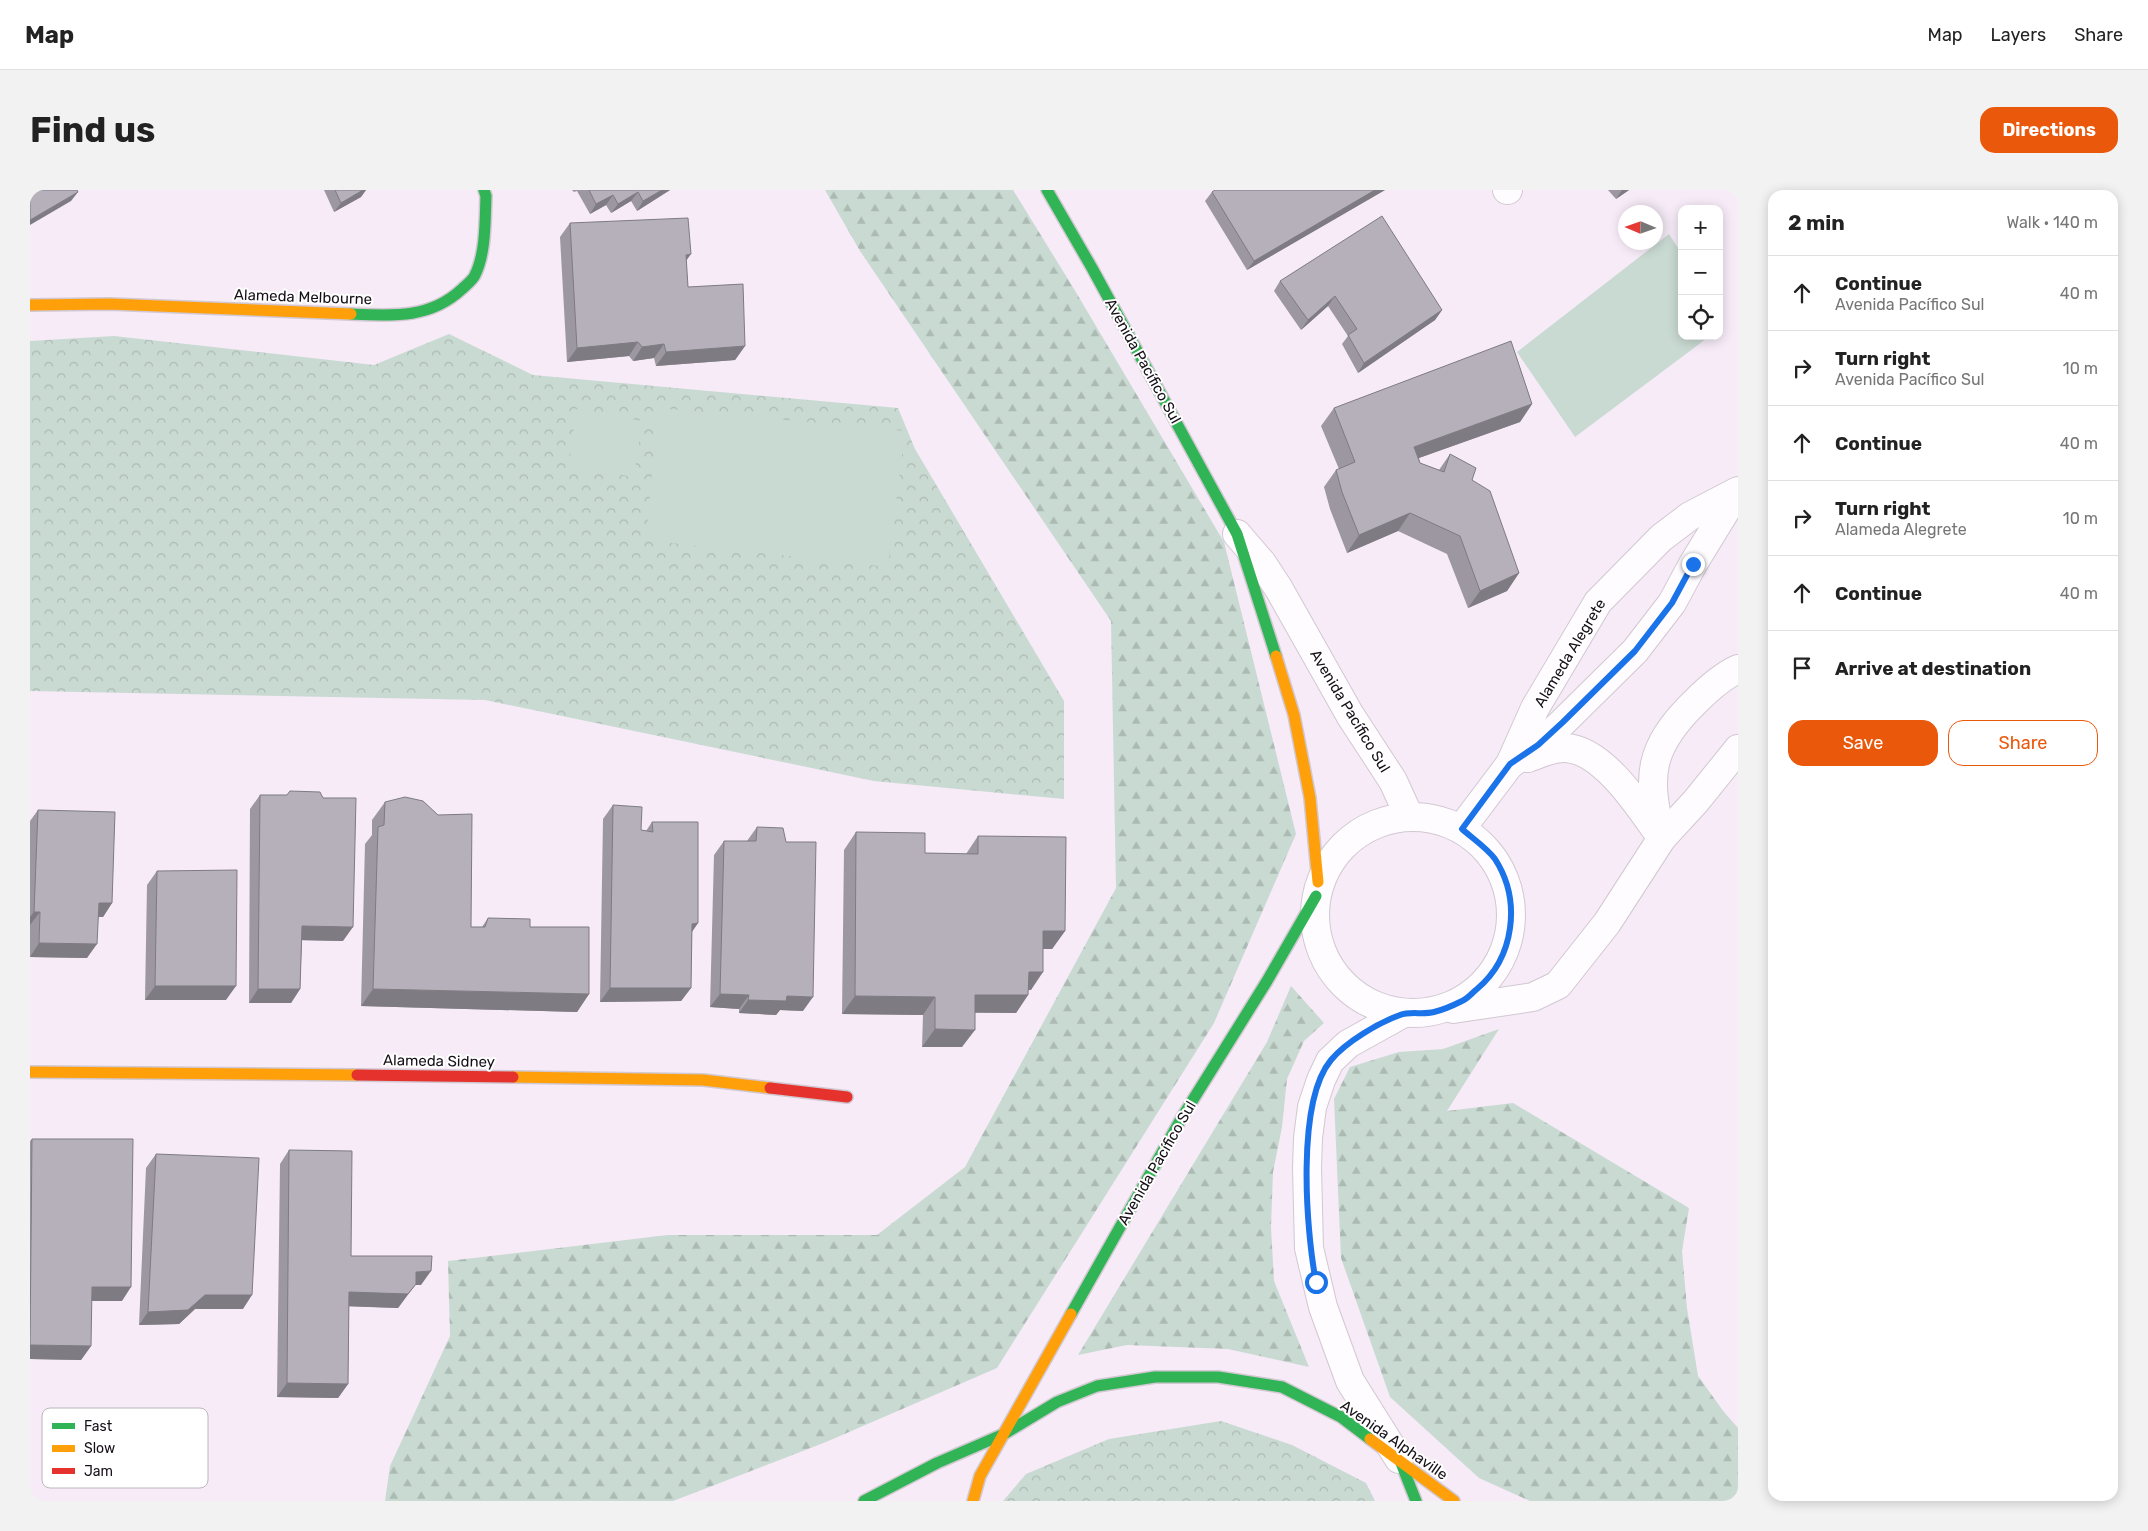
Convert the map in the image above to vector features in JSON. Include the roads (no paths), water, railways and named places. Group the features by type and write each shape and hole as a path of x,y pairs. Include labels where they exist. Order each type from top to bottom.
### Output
{"street":[{"name":"Alameda Melbourne","path":"30,305 120,305 397,316 421,312 449,300 475,276 485,237 486,196 484,190"},
{"name":"Avenida Pacífico Sul","path":"973,1501 980,1476 1181,1119 1262,990 1317,889 1312,814 1294,716 1260,602 1237,534 1047,190"},
{"path":"1737,491 1738,528"},
{"path":"1510,764 1538,745 1635,651 1672,603 1737,491"},
{"name":"Alameda Alegrete","path":"1462,829 1510,764 1536,708 1598,602 1661,538 1690,516 1737,491"},
{"name":"Avenida Pacífico Sul","path":"1237,534 1262,562 1279,589 1350,715 1393,781 1409,816"},
{"path":"1662,838 1654,809 1652,788 1652,772 1662,743 1681,716 1711,686 1738,669"},
{"path":"1510,764 1565,748 1580,752 1606,768 1633,799 1662,838"},
{"path":"1433,1013 1464,1001 1488,980 1505,952 1512,920 1508,888 1494,859 1462,829 1442,820 1409,816 1377,822 1349,839 1327,865 1317,889 1314,929 1324,960 1344,987 1371,1006 1402,1014 1433,1013 1533,997 1558,984 1607,922 1662,838 1696,801 1738,749"},
{"path":"1402,1014 1348,1044 1330,1061 1321,1080 1312,1107 1308,1138 1309,1248 1323,1307 1350,1382 1401,1462 1416,1501"},
{"name":"Alameda Sidney","path":"30,1072 703,1080 847,1097"},
{"name":"Avenida Alphaville","path":"864,1501 937,1463 1004,1434 1058,1402 1097,1386 1155,1376 1218,1378 1282,1387 1341,1417 1454,1501"}]}
